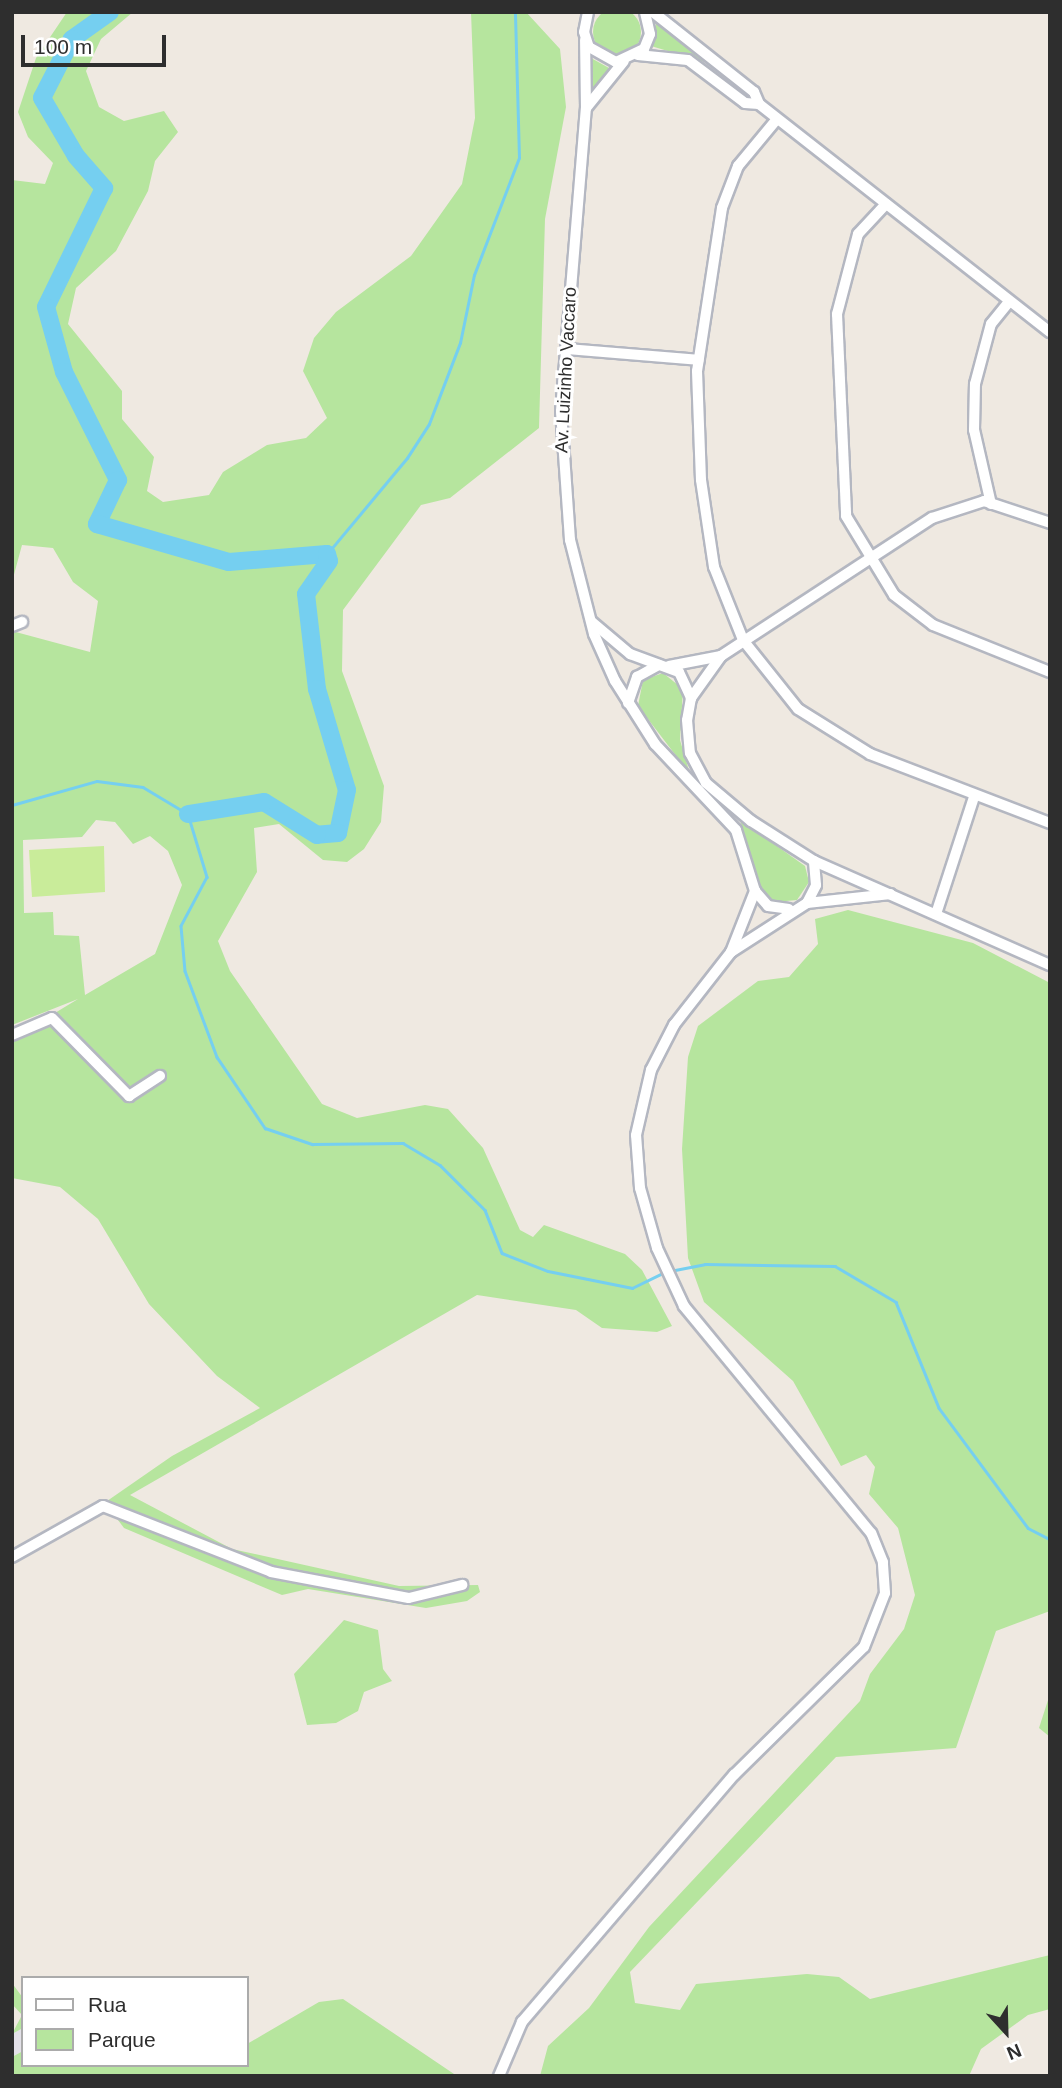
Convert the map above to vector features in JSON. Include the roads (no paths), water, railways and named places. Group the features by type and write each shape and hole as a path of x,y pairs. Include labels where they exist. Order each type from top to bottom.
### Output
{"street":[{"path":"576,12 584,24"},
{"path":"584,24 588,12"},
{"path":"638,55 650,34 645,12"},
{"path":"653,12 754,92 759,104 777,119 1050,332"},
{"name":"Av. Luizinho Vaccaro","path":"584,24 586,108 566,349 562,486 592,622 628,704 670,761 736,830 755,891"},
{"path":"585,40 600,58 624,61"},
{"path":"586,108 624,61 638,55 688,60 745,103 759,104"},
{"path":"777,119 738,166 722,208 699,360 701,480 714,567 743,640 798,709 870,754 974,797 1050,823"},
{"path":"886,204 858,234 837,314 846,516 867,558 894,595 933,625 1050,672"},
{"path":"991,503 976,443 975,384 992,324 1009,302"},
{"path":"566,349 699,360"},
{"path":"691,698 721,656 867,558 933,518 991,503 1050,523"},
{"path":"592,622 630,654 664,666 686,680 691,698 688,741 706,783 751,821 814,861 1050,965"},
{"path":"628,704 637,677 664,666 721,656"},
{"path":"936,914 974,797"},
{"path":"807,903 816,885 814,861"},
{"path":"499,2076 522,2022 734,1774 863,1647 883,1605 885,1572 870,1533 684,1306 664,1268 637,1170 641,1102 666,1039 731,952 755,891 768,906 793,908"},
{"path":"731,952 793,908 807,903 891,894"},
{"path":"12,1035 52,1018 128,1096 160,1076"},
{"path":"12,1557 103,1506 271,1572 409,1598 462,1585"}],"waterway":[{"path":"110,12 72,39 42,98 76,156 104,188 46,307 64,372 118,480 97,524 229,562 327,554 329,561 306,594 317,689 347,790 338,833 317,835 264,802 188,814"},
{"path":"327,554 407,458 429,424 460,343 474,275 519,158 515,12"},
{"path":"12,805 97,781 143,787 188,814 207,877 181,926 185,971 217,1057 265,1128 312,1144 403,1143 440,1165 485,1210 502,1253 548,1271 632,1288 663,1273"},
{"path":"670,1271 705,1264 835,1266 896,1302 939,1408 1028,1528 1050,1539"}]}
